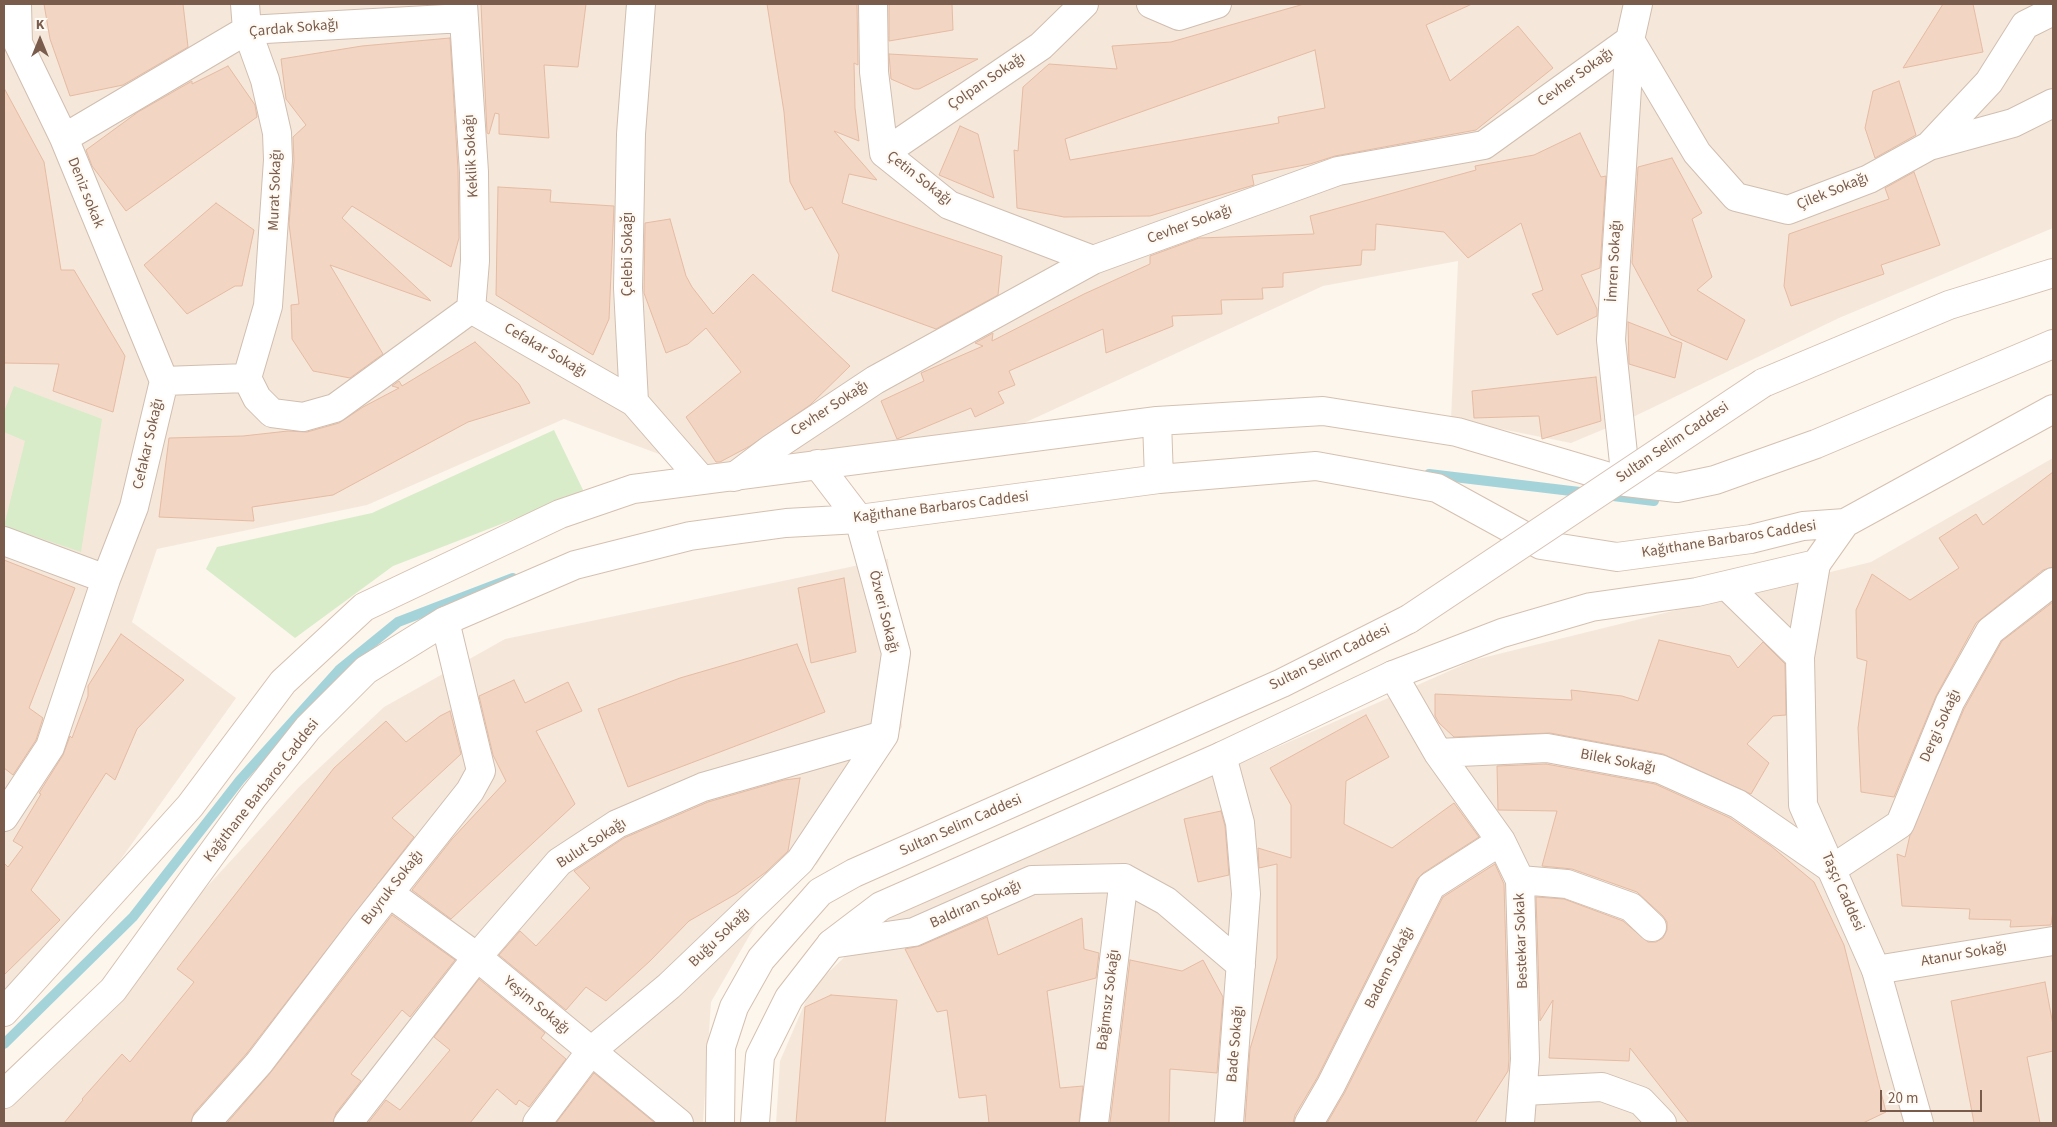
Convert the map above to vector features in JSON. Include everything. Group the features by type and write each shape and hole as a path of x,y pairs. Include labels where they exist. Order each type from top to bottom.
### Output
{"street":[{"name":"Deniz sokak","path":"17,4 11,43 64,138 164,381"},
{"name":"Çelebi Sokağı","path":"634,402 628,288 631,134 641,4"},
{"name":"Çetin Sokağı","path":"873,4 874,72 884,153 949,205 1093,260"},
{"name":"Çolpan Sokağı","path":"884,153 1041,46 1084,4"},
{"path":"1151,4 1179,16 1217,4"},
{"name":"Cevher Sokağı","path":"734,477 771,449 875,380 1093,260 1338,171 1484,145 1630,40 1638,4"},
{"name":"Çardak Sokağı","path":"64,138 246,17 463,11"},
{"name":"Keklik Sokağı","path":"463,11 474,172 475,261 471,309"},
{"name":"Çilek Sokağı","path":"1630,40 1697,153 1736,197 1788,210 1869,179 1929,146 1989,82 2025,25 2053,12"},
{"name":"Murat Sokağı","path":"246,17 265,80 277,133 278,160 268,306 247,378"},
{"name":"İmren Sokağı","path":"1626,482 1610,340 1630,40"},
{"path":"1929,146 2013,123 2053,103"},
{"name":"Sultan Selim Caddesi","path":"720,1123 721,1048 734,1007 761,959 820,892 854,873 1282,683 1409,619 1762,383 1949,305 2053,273"},
{"name":"Cefakar Sokağı","path":"471,309 634,402"},
{"path":"247,378 257,398 272,414 303,418 335,408 471,309"},
{"path":"4,1012 190,806 283,682 364,607 560,514 633,489 1157,421 1323,411 1457,432 1626,482 1677,488 1715,480 1816,444 2053,344"},
{"name":"Cefakar Sokağı","path":"4,817 50,748 106,579 134,507 164,381 247,378"},
{"path":"634,402 701,479"},
{"name":"Kağıthane Barbaros Caddesi","path":"4,1094 113,990 254,797 308,728 366,670 445,621 576,565 671,541 786,523 859,519 1159,479 1316,466 1437,488 1541,545 1617,557 1750,539 1803,526 1845,523 2053,409"},
{"path":"1157,421 1159,479"},
{"path":"817,464 859,519"},
{"name":"Özveri Sokağı","path":"859,519 896,653 884,735"},
{"path":"755,1123 760,1056 789,998 831,944 881,906 1222,756 1393,675 1502,633 1591,606 1727,586 1816,564 1845,523"},
{"path":"4,541 106,579"},
{"name":"Taşçı Caddesi","path":"1816,564 1800,657 1803,805 1876,970 1919,1123"},
{"name":"Dergi Sokağı","path":"1832,869 1900,824 1950,702 1990,631 2053,582"},
{"path":"1727,586 1800,657"},
{"name":"Buyruk Sokağı","path":"206,1123 259,1063 470,790 481,771 445,621"},
{"name":"Bestekar Sokak","path":"1393,675 1438,753 1501,842 1520,880 1525,1059 1520,1123"},
{"name":"Bulut Sokağı","path":"348,1123 476,957 559,862 617,824 703,786 884,735"},
{"name":"Buğu Sokağı","path":"537,1123 591,1052 669,986 800,861 884,735"},
{"name":"Bilek Sokağı","path":"1438,753 1547,748 1660,769 1738,804 1832,869"},
{"name":"Bade Sokağı","path":"1222,756 1240,823 1246,894 1229,1123"},
{"name":"Badem Sokağı","path":"1309,1123 1331,1085 1431,886 1501,842"},
{"name":"Baldıran Sokağı","path":"831,944 914,932 1032,880 1124,878 1166,901 1241,965"},
{"name":"Bağımsız Sokağı","path":"1094,1123 1124,878"},
{"path":"1520,880 1567,884 1631,907 1652,928"},
{"name":"Yeşim Sokağı","path":"389,893 476,957 679,1123"},
{"name":"Atanur Sokağı","path":"1876,970 2053,940"},
{"path":"1524,1090 1602,1086 1641,1101 1662,1123"}],"shaded area":[{"path":"4,4 2053,4 2053,228 1839,318 1633,417 1571,443 1451,419 1458,261 1323,286 998,435 705,471 564,419 367,505 157,549 132,622 236,698 106,880 4,990"},
{"path":"2053,458 2053,1123 776,1123 780,1061 811,989 880,923 1474,660 1871,562"},
{"path":"888,559 902,727 817,864 774,893 711,1002 703,1123 4,1123 4,1106 299,787 384,707 505,639"}],"green space":[{"path":"14,386 102,419 81,552 4,526 25,441 4,432 4,412"},
{"path":"554,430 584,492 393,566 295,638 206,569 217,547 372,513"}],"building":[{"path":"44,4 183,4 188,47 123,85 70,96 50,39"},
{"path":"481,4 586,4 578,67 544,65 549,138 499,134 499,114 495,113 489,134 487,133"},
{"path":"767,4 857,4 858,65 854,63 855,108 859,141 834,131 877,180 849,174 842,203 1002,256 998,295 936,329 832,291 839,255 812,207 805,210 790,182 784,112"},
{"path":"889,4 952,4 953,30 889,41"},
{"path":"1304,4 1472,4 1426,25 1450,81 1518,26 1553,68 1476,130 1335,156 1310,164 1252,175 1254,185 1150,216 1064,217 1017,208 1014,150 1018,151 1023,87 1049,64 1117,69 1112,46 1171,42","holes":["1315,50 1325,108 1278,117 1279,123 1070,160 1065,139"]},
{"path":"1943,4 1973,4 1983,52 1903,68"},
{"path":"450,38 458,170 459,238 451,267 352,206 342,218 431,301 330,265 383,354 350,378 313,371 292,339 291,305 299,304 289,224 294,161 293,137 306,125 286,99 281,59 362,46"},
{"path":"889,54 978,59 919,89 914,89 891,79"},
{"path":"228,66 255,105 257,117 126,211 92,166 86,150 138,112 192,81 192,84"},
{"path":"1899,81 1916,135 1875,158 1865,128 1873,91"},
{"path":"4,88 44,162 61,270 74,270 125,356 113,412 53,391 59,364 4,363"},
{"path":"960,126 978,134 994,198 939,175"},
{"path":"1580,133 1601,177 1606,176 1600,268 1581,275 1597,309 1597,316 1557,335 1532,294 1543,290 1521,223 1468,258 1444,232 1376,224 1375,250 1362,250 1361,265 1283,273 1283,287 1262,288 1263,299 1221,300 1222,314 1172,316 1173,326 1106,353 1103,329 1009,371 1015,385 998,392 1004,403 975,417 971,408 897,439 881,401 924,381 921,373 983,346 975,343 993,333 992,341 1084,294 1150,264 1150,256 1199,238 1314,234 1310,216 1476,170 1475,166 1534,155"},
{"path":"1672,158 1702,213 1692,219 1712,277 1697,290 1745,320 1727,360 1671,335 1632,263 1638,167"},
{"path":"1914,172 1940,245 1881,265 1884,274 1791,306 1784,286 1789,234 1889,199 1885,188"},
{"path":"498,187 551,190 550,202 614,206 609,319 593,355 496,295"},
{"path":"216,203 254,230 242,286 235,286 187,314 144,265"},
{"path":"670,219 686,276 713,314 753,274 850,366 810,405 750,446 720,462 716,462 686,417 741,372 706,328 688,344 666,353 644,293 645,223"},
{"path":"1628,322 1682,343 1675,378 1629,364"},
{"path":"475,342 519,384 530,403 468,422 333,495 252,507 254,521 159,517 169,438 243,436 288,431 307,432 339,423 363,407 399,388 392,386 399,381 402,386"},
{"path":"1596,377 1601,421 1542,439 1539,416 1474,418 1472,391"},
{"path":"2053,472 2053,567 2043,570 1976,623 1936,696 1894,797 1861,792 1858,728 1867,661 1857,658 1856,610 1872,574 1910,600 1959,568 1939,538 1976,514 1983,525"},
{"path":"4,560 75,588 29,708 43,718 36,740 13,775 4,768"},
{"path":"844,578 856,652 811,663 798,588"},
{"path":"2053,602 2053,911 2051,925 2010,927 2011,920 1969,919 1970,909 1902,906 1897,854 1905,857 1910,835 1964,709 2002,641"},
{"path":"121,634 184,680 137,729 115,780 106,773 31,890 60,920 4,975 4,863 8,867 23,847 13,841 41,794 39,793 63,755 70,736 72,738 88,696 88,686"},
{"path":"1659,640 1730,656 1738,668 1763,642 1785,664 1786,715 1773,716 1747,744 1769,763 1751,794 1663,754 1550,733 1454,737 1439,723 1435,716 1435,694 1572,700 1571,690 1622,696 1638,701"},
{"path":"797,644 825,712 628,787 598,709 680,678"},
{"path":"514,680 525,703 568,682 582,711 536,731 575,804 451,919 412,890 452,839 506,781 493,755 479,696"},
{"path":"450,711 461,754 392,818 414,837 247,1053 194,1113 191,1123 64,1123 82,1099 122,1054 130,1062 194,982 177,969 334,768 386,721 406,742 440,716"},
{"path":"1366,715 1389,757 1346,781 1344,824 1392,848 1454,803 1479,837 1423,873 1417,879 1317,1078 1295,1115 1293,1123 1245,1123 1250,1049 1277,958 1277,864 1259,868 1258,848 1291,858 1291,805 1270,768"},
{"path":"1546,764 1655,784 1730,818 1771,846 1814,882 1844,945 1886,1112 1863,1123 1689,1123 1630,1048 1629,1061 1549,1058 1553,1000 1540,1021 1536,897 1564,899 1623,921 1648,942 1656,942 1663,938 1667,930 1667,922 1637,892 1572,869 1542,866 1557,811 1498,810 1497,766"},
{"path":"800,778 788,851 766,872 736,894 689,921 650,961 606,1001 586,987 566,1010 499,955 520,931 536,946 590,888 574,871 624,838 708,802 784,780"},
{"path":"1221,811 1225,826 1229,875 1198,882 1184,819"},
{"path":"1495,864 1504,884 1509,1059 1508,1071 1475,1123 1327,1123 1345,1092 1443,897"},
{"path":"392,915 455,960 410,1017 402,1010 351,1074 361,1081 336,1113 333,1123 227,1123 271,1072"},
{"path":"987,917 998,955 1082,918 1084,949 1099,953 1096,978 1047,991 1060,1088 1083,1086 1079,1123 989,1123 986,1095 959,1098 947,1010 937,1012 905,949 920,946"},
{"path":"1130,960 1182,971 1203,960 1223,997 1217,1073 1170,1069 1169,1123 1110,1123"},
{"path":"479,979 545,1033 541,1038 566,1059 529,1107 519,1100 516,1105 497,1089 470,1123 368,1123 386,1100 400,1110 450,1050 434,1037"},
{"path":"2045,982 2053,1025 2053,1051 2027,1057 2040,1123 1974,1123 1951,1001"},
{"path":"831,995 897,1000 885,1123 796,1123 805,1007"},
{"path":"594,1073 655,1123 556,1123"}],"waterway":[{"path":"1429,474 1588,493"},
{"path":"1605,495 1654,501"},
{"path":"4,1044 133,917 240,780 339,670 398,622 513,578"}]}
